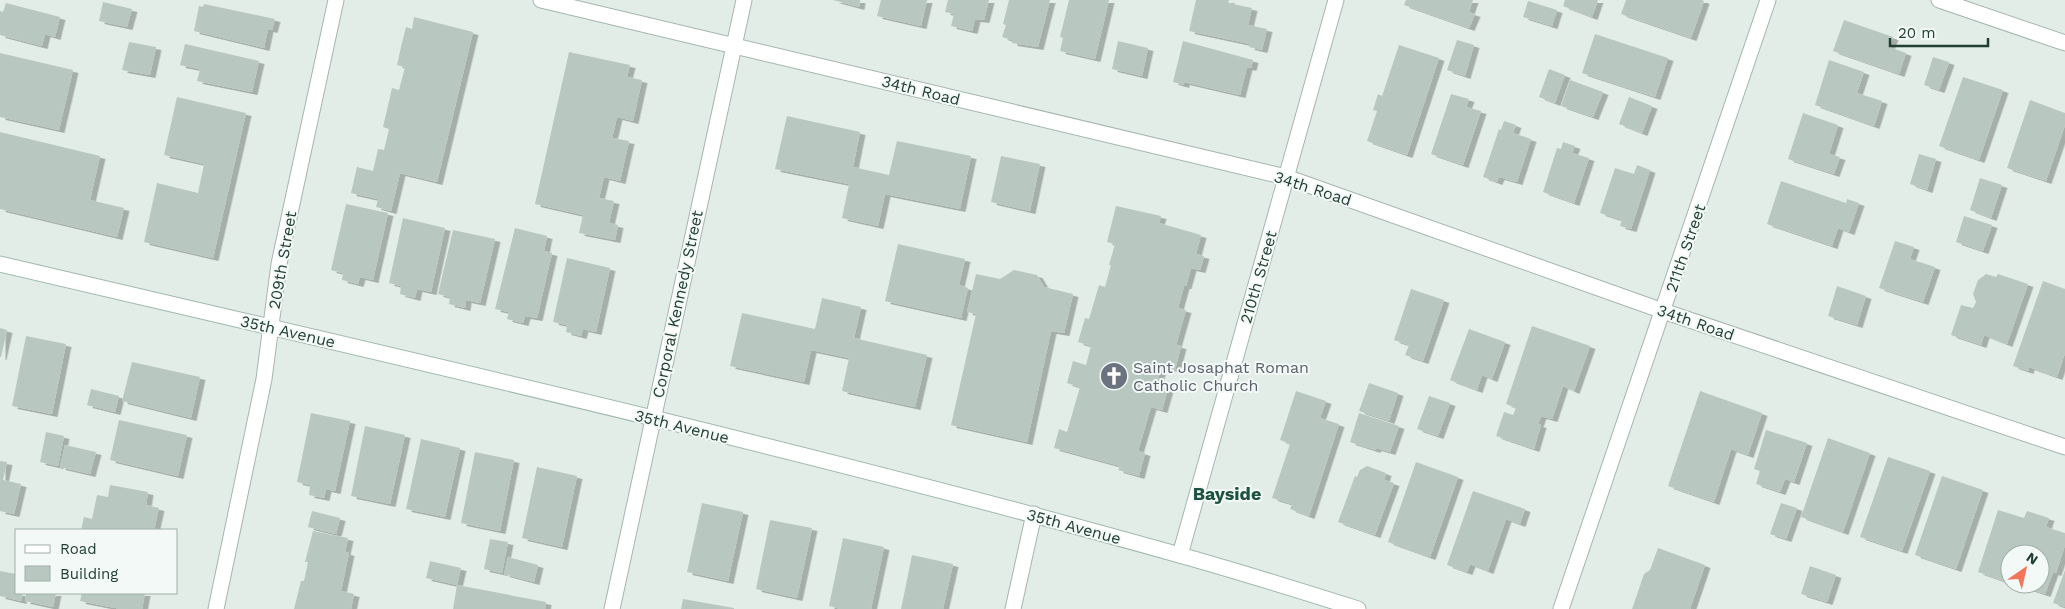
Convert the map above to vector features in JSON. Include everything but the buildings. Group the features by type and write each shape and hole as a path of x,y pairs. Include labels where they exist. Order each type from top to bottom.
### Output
{"street":[{"name":"209th Street","path":"216,609 264,379 279,264 336,0"},
{"name":"34th Road","path":"541,0 1286,177 1663,311 2065,447"},
{"name":"Corporal Kennedy Street","path":"612,609 744,0"},
{"name":"210th Street","path":"1180,555 1336,0"},
{"name":"211th Street","path":"1561,609 1768,0"},
{"path":"1939,0 2065,43"},
{"name":"35th Avenue","path":"0,264 652,419 1034,514 1180,555 1358,609"},
{"path":"1013,609 1034,514"}],"place":[{"name":"Saint Josaphat Roman Catholic Church","path":"1114,376"}],"district":[{"name":"Bayside","path":"1227,494"}]}
